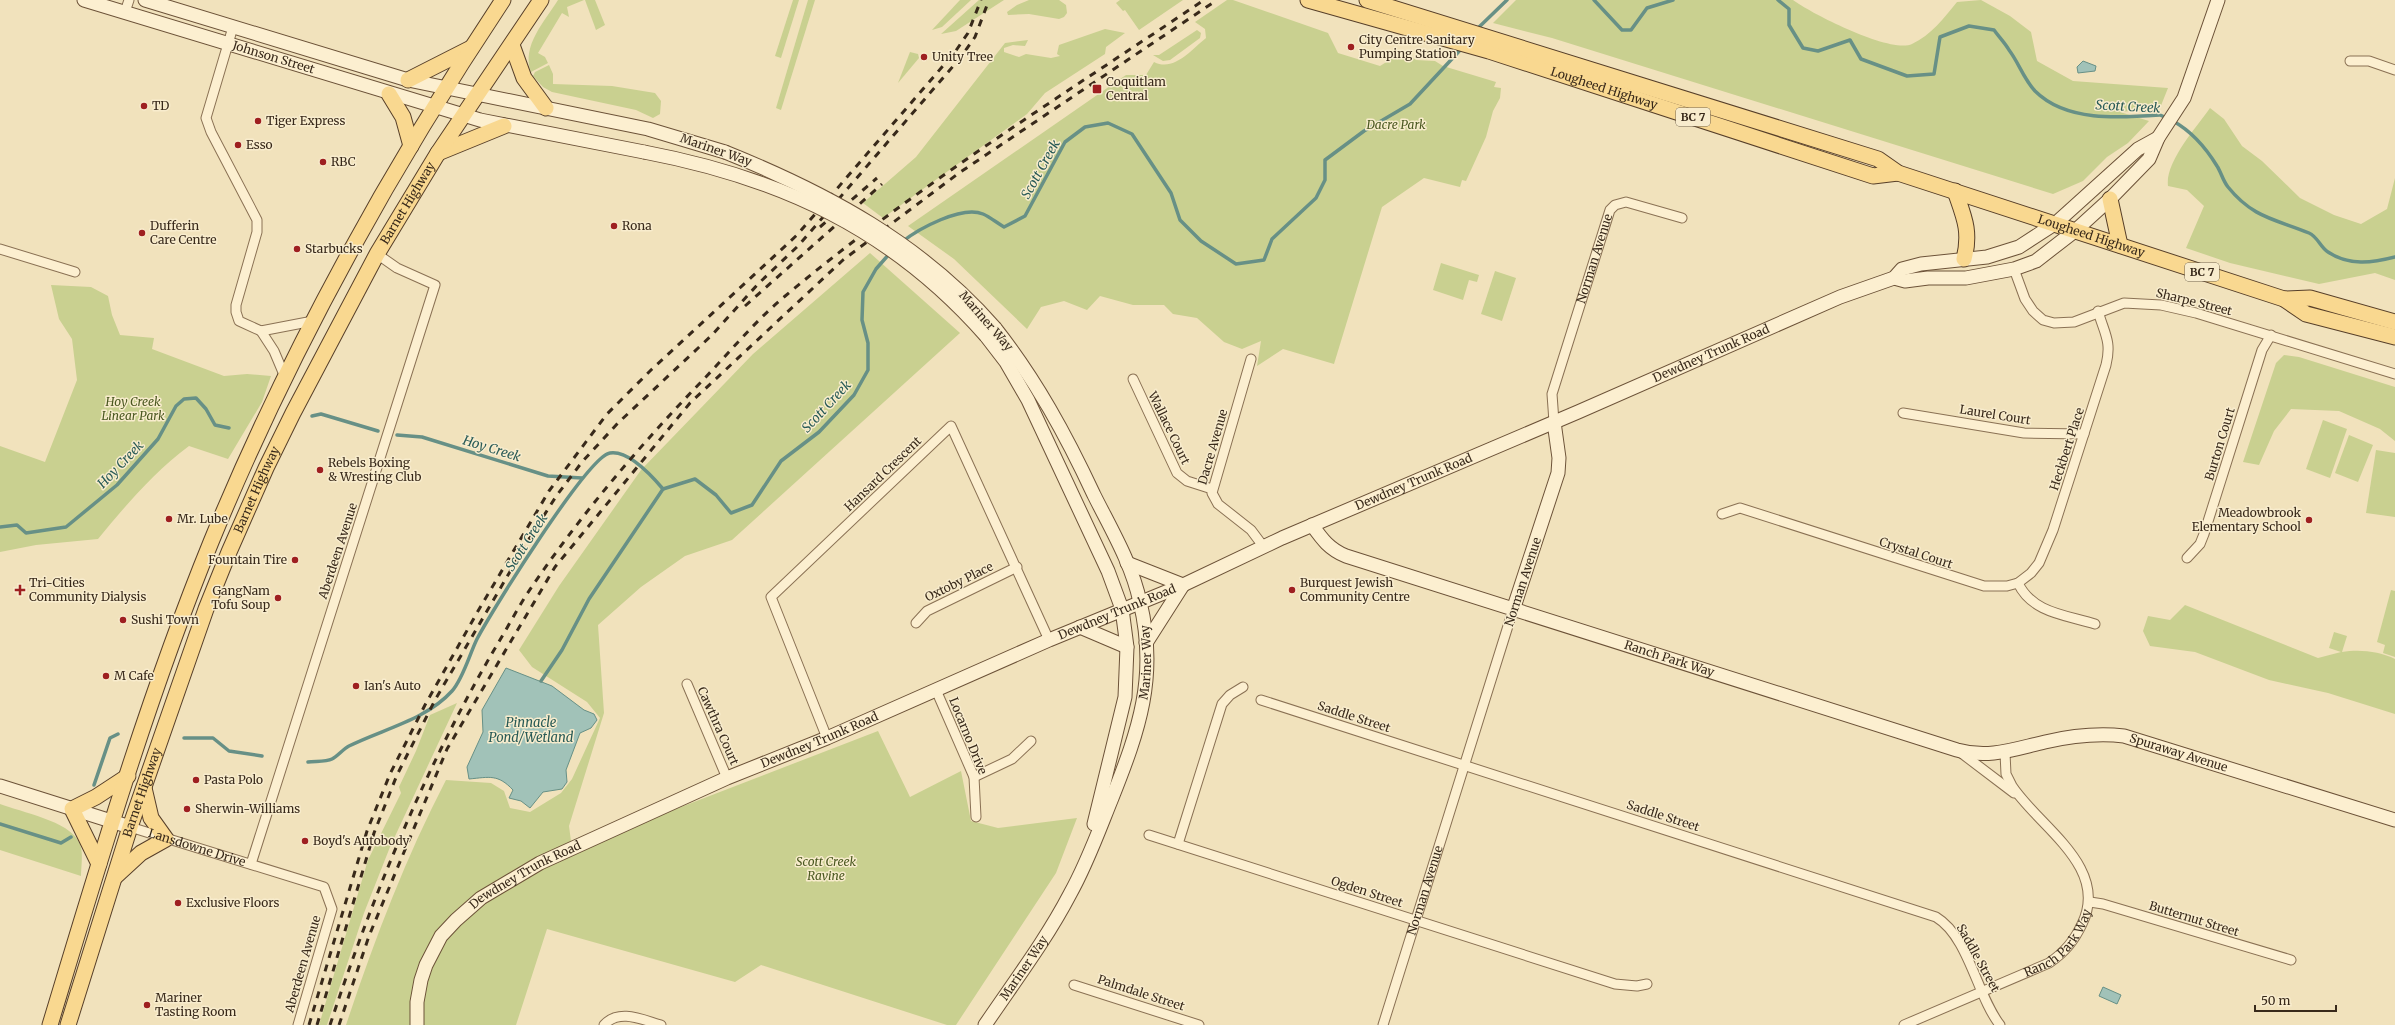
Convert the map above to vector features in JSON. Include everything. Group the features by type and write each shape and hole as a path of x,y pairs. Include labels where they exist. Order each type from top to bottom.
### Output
{"main road":[{"name":"Johnson Street","path":"84,0 127,6 227,44 389,94 463,115"},
{"name":"Johnson Street","path":"145,0 408,80 446,88"},
{"name":"Barnet Highway","path":"50,1025 99,864 128,776 175,638 212,541 285,377 355,241 446,88 503,0"},
{"name":"Barnet Highway","path":"68,1025 130,827 229,552 293,413 377,254 438,153 541,0"},
{"name":"Lougheed Highway","path":"1308,0 1454,40 1873,176 1898,173"},
{"name":"Lougheed Highway","path":"1367,0 1500,40 1878,159 1898,173 2056,223 2284,299 2306,314 2395,337"},
{"name":"Dewdney Trunk Road","path":"1894,278 1905,281 1928,278 1966,278 2014,269 2036,261 2076,230 2110,199 2149,159 2159,137 2181,104 2218,0"},
{"path":"512,44 524,78 546,108"},
{"path":"408,80 471,48"},
{"name":"Mariner Way","path":"446,88 648,129 706,146 799,183 850,210 921,258 956,287 990,332 1038,387 1064,432 1127,563 1140,602 1146,643 1146,684 1140,724 1083,868 1056,919 986,1025"},
{"path":"389,94 403,117 411,146"},
{"name":"Mariner Way","path":"463,115 504,126 644,152 709,166 751,178 829,212 882,243 945,292 990,332 1028,400 1108,571 1122,609 1127,647 1124,704 1083,868"},
{"path":"438,153 504,126"},
{"name":"Dewdney Trunk Road","path":"417,1025 418,994 423,973 431,954 448,928 481,898 540,864 727,778 827,738 1049,640 1183,585 1263,546 1554,422 1840,297 1894,278 1902,269 1920,264 1987,257 2019,247 2056,223 2138,149 2159,137"},
{"path":"1955,191 1967,227 1969,242 1964,259"},
{"path":"2110,199 2120,245"},
{"name":"Lougheed Highway","path":"2284,299 2310,298 2395,322"},
{"name":"Norman Avenue","path":"1513,610 1558,473 1559,458 1554,422"},
{"name":"Ranch Park Way","path":"1312,525 1324,542 1333,551 1346,556 1957,750"},
{"path":"1127,563 1183,585 1146,643"},
{"path":"1080,627 1127,647"},
{"name":"Spuraway Avenue","path":"1957,750 1981,754 2006,753 2043,742 2086,734 2124,736 2395,820"},
{"path":"99,864 72,809 96,797 128,776"},
{"name":"Lansdowne Drive","path":"0,786 130,827"},
{"path":"115,877 141,853 166,839 152,818 144,787"}],"street":[{"path":"233,27 206,118 211,132 257,220 257,232 236,312 243,324 261,331 313,321"},
{"path":"2350,61 2369,61 2395,70"},
{"name":"Norman Avenue","path":"1554,422 1552,394 1610,210 1615,204 1626,202 1682,218"},
{"path":"0,249 75,272"},
{"name":"Aberdeen Avenue","path":"251,864 435,285 397,268 377,254"},
{"name":"Sharpe Street","path":"2014,269 2025,299 2043,320 2054,323 2069,323 2124,303 2147,303 2196,313 2395,374"},
{"name":"Heckbert Place","path":"2018,584 2031,574 2039,563 2051,536 2109,350 2108,338 2098,312"},
{"path":"261,331 274,351 285,377"},
{"name":"Burton Court","path":"2188,558 2200,544 2204,534 2262,350 2271,335"},
{"name":"Dacre Avenue","path":"1251,359 1212,489 1215,500 1251,530 1263,546"},
{"name":"Wallace Court","path":"1133,379 1177,473 1187,481 1212,489"},
{"name":"Laurel Court","path":"1903,413 2024,433 2084,434"},
{"name":"Hansard Crescent","path":"827,738 771,597 951,426 1017,567 1049,640"},
{"name":"Crystal Court","path":"1722,514 1740,508 1984,586 2007,586 2018,584"},
{"name":"Oxtoby Place","path":"916,623 927,610 1017,567"},
{"path":"2018,584 2023,594 2035,605 2095,624"},
{"name":"Norman Avenue","path":"1383,1025 1513,610"},
{"name":"Cawthra Court","path":"687,684 727,778"},
{"path":"1178,844 1222,704 1230,695 1243,687"},
{"name":"Locarno Drive","path":"936,690 974,777 976,817"},
{"name":"Saddle Street","path":"1261,700 1936,917 1944,923 1953,936 2000,1025"},
{"path":"974,777 1012,759 1031,741"},
{"name":"Ranch Park Way","path":"1957,750 2024,801"},
{"name":"Ranch Park Way","path":"1904,1025 2049,963 2061,955 2076,936 2090,902 2087,884 2076,861 2024,801 2008,778 2006,753"},
{"name":"Lansdowne Drive","path":"130,827 324,887"},
{"name":"Ogden Street","path":"1149,835 1615,984 1637,986 1647,984"},
{"name":"Aberdeen Avenue","path":"298,1025 332,910 324,887"},
{"name":"Butternut Street","path":"2090,902 2103,904 2291,960"},
{"name":"Palmdale Street","path":"1074,985 1200,1025"},
{"path":"604,1025 618,1016 637,1018 661,1025"}],"green space":[{"path":"558,0 584,0 567,7 569,17 562,13 538,53 545,57 548,63 531,72 529,53 532,43 541,25"},
{"path":"585,0 595,0 605,25 596,30"},
{"path":"793,0 799,0 781,58 775,56"},
{"path":"808,0 815,0 781,110 776,108"},
{"path":"960,0 971,0 942,27 932,30"},
{"path":"979,0 1004,0 956,31 941,34"},
{"path":"1029,0 1059,0 1066,5 1067,13 1064,17 1059,19 1029,14 1008,15 1007,12 1017,5"},
{"path":"1120,0 1183,0 1139,30 1125,10 1123,11 1116,3"},
{"name":"Dacre Park","path":"1227,0 1233,0 1328,33 1338,53 1380,66 1404,51 1416,60 1435,61 1443,66 1496,82 1494,87 1501,88 1500,98 1493,111 1486,137 1466,181 1462,180 1460,187 1424,178 1382,207 1334,364 1283,349 1257,366 1261,341 1242,349 1224,342 1197,318 1173,314 1164,305 1133,305 1100,296 1087,310 1064,301 1041,307 1027,329 954,259 908,226 1126,75 1146,75 1154,62 1168,64 1175,62 1188,54 1206,38 1205,29 1195,22"},
{"path":"1516,0 1793,0 1833,23 1870,38 1902,46 1912,44 1925,36 1937,26 1957,2 1981,0 2010,16 2031,32 2037,61 2073,81 2168,88 2160,108 2120,112 2149,121 2128,143 2107,157 2083,181 2053,194 1552,38 1493,23"},
{"path":"1105,29 1125,33 1106,47 1105,54 1045,93 1027,114 883,218 863,203 916,157 1005,43 1028,40 1025,46 1013,45 1004,48 1004,52 1019,57 1026,54 1051,58 1060,56 1057,54 1059,45"},
{"path":"1197,30 1201,33 1200,38 1170,60 1163,61 1153,55 1159,55"},
{"path":"910,52 918,54 919,58 898,83"},
{"path":"549,65 553,74 553,84 612,86 655,93 661,101 660,114 653,118 636,110 552,92 543,87 533,76 535,72"},
{"path":"2210,108 2224,119 2242,146 2262,161 2300,198 2334,215 2361,224 2387,209 2395,178 2395,280 2375,273 2319,284 2230,263 2186,248 2204,206 2187,190 2168,186 2168,177 2176,156"},
{"name":"Scott Creek Ravine","path":"870,253 960,333 732,540 685,556 641,587 598,625 604,713 569,826 572,849 878,731 910,797 961,771 971,821 998,828 1077,818 1056,873 956,1025 947,1025 761,965 735,982 547,929 516,1025 346,1025 391,901 417,840 446,780 491,783 504,791 510,808 530,812 561,793 572,779 600,718 587,702 532,667 519,650 559,586 641,470 753,354"},
{"path":"1441,263 1479,275 1477,282 1469,280 1463,300 1433,290"},
{"path":"1495,271 1516,278 1502,321 1481,314"},
{"name":"Hoy Creek Linear Park","path":"51,285 91,287 108,296 112,315 120,335 154,338 152,349 224,376 247,374 271,376 262,402 228,459 189,446 152,478 98,539 36,545 0,552 0,446 45,462 77,380 72,339 59,319"},
{"path":"2284,355 2299,357 2395,387 2395,441 2380,429 2339,411 2291,409 2274,431 2259,465 2243,462 2276,363"},
{"path":"2323,420 2347,429 2330,478 2306,469"},
{"path":"2349,435 2373,445 2358,482 2335,473"},
{"path":"2376,450 2395,453 2395,517 2366,513"},
{"path":"2391,590 2395,591 2395,657 2383,653 2385,645 2377,642"},
{"path":"2185,605 2318,658 2341,652 2329,648 2334,632 2347,636 2342,652 2369,651 2383,654 2395,659 2395,714 2328,693 2269,680 2195,652 2150,646 2143,631 2148,616 2170,620"},
{"path":"457,703 390,847 364,913 327,1025 319,1025 368,860 401,793 399,787 416,751 430,715"},
{"path":"0,804 44,818 65,828 74,835 81,845 81,876 0,850"}],"water":[{"path":"2083,61 2096,66 2095,71 2078,73 2077,67"},
{"name":"Pinnacle Pond/Wetland","path":"506,668 552,686 584,710 594,714 597,720 591,728 580,733 566,770 567,782 562,789 543,792 530,808 521,801 509,798 513,790 503,781 488,777 469,779 467,767 483,732 482,710"},
{"path":"2103,987 2121,995 2117,1004 2099,996"}],"waterway":[{"name":"Scott Creek","path":"1476,30 1507,0"},
{"name":"Scott Creek","path":"1594,0 1622,30 1631,30 1647,8 1673,0"},
{"name":"Scott Creek","path":"1778,0 1789,9 1789,25 1803,48 1818,51 1850,40 1861,59 1907,76 1934,74 1940,37 1969,26 1994,30 2006,45 2031,86 2048,101 2077,113 2094,116 2128,117 2160,115 2167,118"},
{"name":"Scott Creek","path":"902,242 929,225 952,215 974,212 983,214 1004,227 1025,216 1065,142 1085,127 1108,123 1132,134 1171,193 1180,220 1201,241 1236,264 1264,260 1272,239 1316,198 1325,180 1325,160 1364,131 1410,104 1463,47"},
{"name":"Scott Creek","path":"2173,121 2198,140 2213,159 2228,187 2246,205 2265,216 2309,233 2315,237 2328,252 2344,260 2369,262 2395,257"},
{"name":"Scott Creek","path":"663,489 695,479 716,495 731,513 752,505 781,461 819,432 854,395 868,370 868,343 862,320 863,292 876,269 890,253"},
{"name":"Hoy Creek","path":"0,527 17,525 26,533 66,527 117,485 158,439 176,406 184,399 196,398 206,409 215,425 229,428"},
{"name":"Hoy Creek","path":"312,416 321,414 378,431"},
{"name":"Hoy Creek","path":"397,435 422,437 548,476 582,478"},
{"name":"Scott Creek","path":"308,762 330,760 349,746 417,717 442,701 452,691 463,673 477,639 519,569 562,506 599,461 610,453 617,453 625,456 640,465 663,489"},
{"path":"541,681 562,650 589,599 663,489"},
{"name":"Scott Creek","path":"94,785 110,738 118,734"},
{"name":"Scott Creek","path":"184,738 213,738 229,751 262,756"},
{"name":"Scott Creek","path":"0,824 61,843 71,837"}],"railway":[{"path":"309,1025 367,831 390,774 425,705 478,611 549,491 607,414 651,370 797,235 955,52 968,33 981,0"},
{"path":"317,1025 374,833 397,775 435,700 532,534 557,495 582,462 618,423 712,335 758,284 799,245 961,57 975,37 989,0"},
{"path":"330,1025 364,928 383,880 402,833 445,740 494,650 533,585 572,531 613,479 679,405 762,317 784,297 834,257 937,180 1204,0"},
{"path":"339,1025 369,936 447,749 555,567 690,403 843,260 959,173 1217,0"},
{"path":"820,227 877,178"},
{"path":"745,306 882,184"}],"place":[{"name":"City Centre Sanitary Pumping Station","path":"1351,47"},
{"name":"Unity Tree","path":"924,57"},
{"name":"Coquitlam Central","path":"1097,89"},
{"name":"TD","path":"144,106"},
{"name":"Tiger Express","path":"258,121"},
{"name":"Esso","path":"238,145"},
{"name":"RBC","path":"323,162"},
{"name":"Rona","path":"614,226"},
{"name":"Dufferin Care Centre","path":"142,233"},
{"name":"Starbucks","path":"297,249"},
{"name":"Rebels Boxing & Wresting Club","path":"320,470"},
{"name":"Mr. Lube","path":"169,519"},
{"name":"Meadowbrook Elementary School","path":"2309,520"},
{"name":"Fountain Tire","path":"295,560"},
{"name":"Tri-Cities Community Dialysis","path":"20,590"},
{"name":"Burquest Jewish Community Centre","path":"1292,590"},
{"name":"GangNam Tofu Soup","path":"278,598"},
{"name":"Sushi Town","path":"123,620"},
{"name":"M Cafe","path":"106,676"},
{"name":"Ian's Auto","path":"356,686"},
{"name":"Pasta Polo","path":"196,780"},
{"name":"Sherwin-Williams","path":"187,809"},
{"name":"Boyd's Autobody","path":"305,841"},
{"name":"Exclusive Floors","path":"178,903"},
{"name":"Mariner Tasting Room","path":"147,1005"}]}
